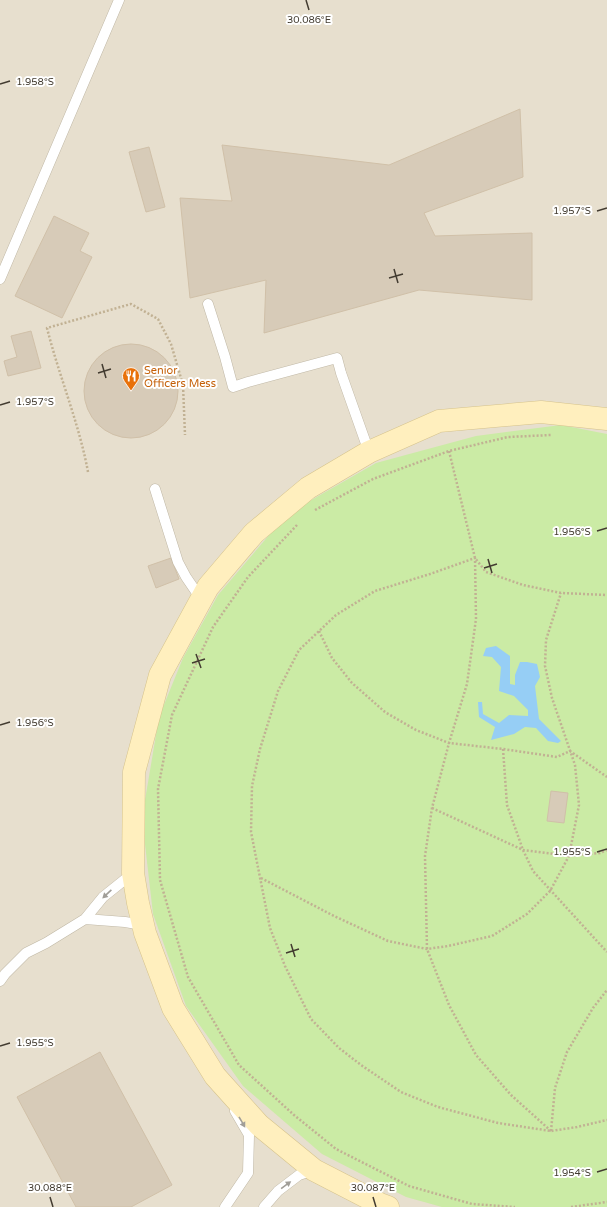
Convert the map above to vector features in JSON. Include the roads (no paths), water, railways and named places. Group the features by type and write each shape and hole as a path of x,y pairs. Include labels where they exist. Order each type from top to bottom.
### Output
{"main road":[{"path":"388,1207 314,1170 259,1125 215,1076 173,1008 145,933 133,873 134,772 160,675 208,587 254,533 308,488 369,452 439,421 541,412 607,419"}],"lane":[{"path":"0,279 119,0"},
{"path":"208,304 233,387 336,358 369,452"},
{"path":"155,488 178,562 201,599"},
{"path":"0,981 26,953 46,943 85,919 103,897 133,873"},
{"path":"85,919 143,925 145,933"},
{"path":"215,1076 249,1135 248,1173 225,1207"},
{"path":"264,1207 278,1191 299,1176 314,1170"}],"water":[{"path":"496,646 510,656 510,684 515,685 515,675 520,662 537,664 540,677 535,686 539,719 561,741 558,743 548,741 536,728 525,727 514,734 491,740 495,727 479,717 478,702 482,702 483,714 499,723 509,715 528,716 528,710 514,696 499,691 501,667 492,657 483,656 486,648"}],"place":[{"name":"Senior Officers Mess","path":"131,391"}]}
